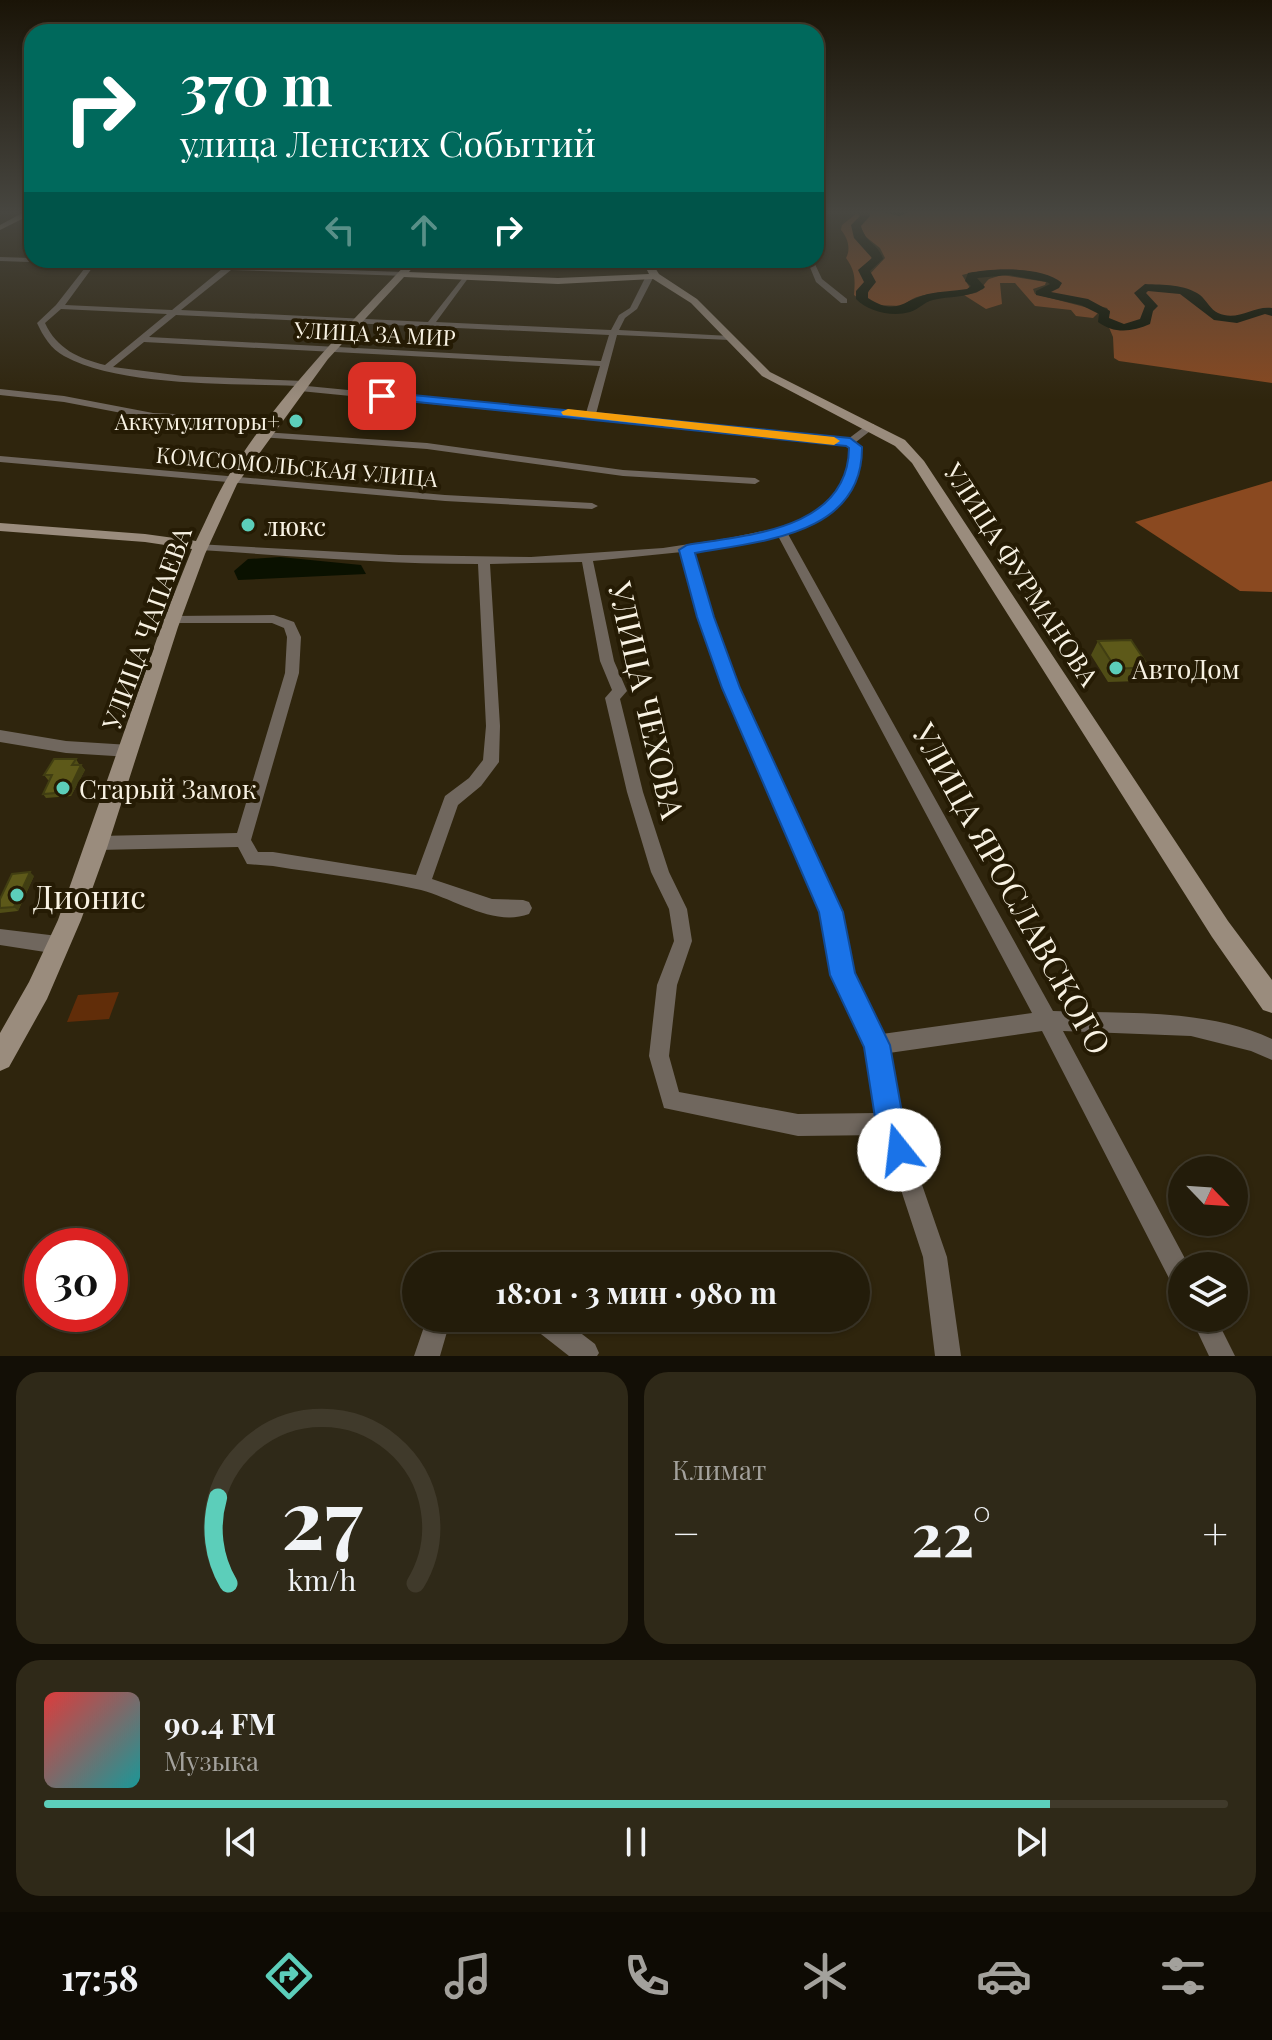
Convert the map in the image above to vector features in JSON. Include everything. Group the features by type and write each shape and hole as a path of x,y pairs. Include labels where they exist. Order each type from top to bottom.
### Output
{"main road":[{"name":"УЛИЦА ФУРМАНОВА","path":"651,273 652,277 694,301 752,363 778,382 900,443 936,487 1220,929 1272,1001"},
{"path":"403,274 558,281 652,277"},
{"name":"УЛИЦА ЧАПАЕВА","path":"0,1058 58,945 98,843 172,620 200,546 232,481 332,348 403,274"},
{"path":"0,527 145,538 200,546"}],"street":[{"path":"85,273 59,307 41,323 48,339 66,354 105,369 591,414 749,434 850,442 856,447 856,466 834,506 807,523 782,533 687,550 587,559 484,561 381,558 200,546"},
{"path":"105,369 223,273"},
{"path":"390,273 403,274"},
{"path":"816,273 819,280 844,301"},
{"path":"431,323 465,277"},
{"path":"591,414 614,332 622,317 633,309 652,277"},
{"path":"59,307 730,338"},
{"name":"УЛИЦА ЗА МИР","path":"143,339 604,364"},
{"path":"0,392 64,399 153,416 427,446 623,473 755,481"},
{"path":"850,442 871,426"},
{"name":"КОМСОМОЛЬСКАЯ УЛИЦА","path":"0,459 445,498 592,506"},
{"name":"УЛИЦА ЯРОСЛАВСКОГО","path":"782,533 1169,1252"},
{"path":"687,550 705,617 731,688 831,912 843,975 877,1045 890,1124 935,1257 948,1356"},
{"name":"УЛИЦА ЧЕХОВА","path":"587,559 607,661 620,691 612,698 622,749 660,872 678,909 683,941 667,985 659,1056 671,1101 798,1125 890,1124"},
{"path":"422,883 451,801 475,782 491,762 493,726 484,561"},
{"path":"172,620 274,619 289,625 294,637 292,673 243,840 253,859 273,859 422,883 492,907 523,908"},
{"path":"0,736 66,747 130,751"},
{"path":"98,843 243,840"},
{"path":"0,937 58,945"},
{"path":"877,1045 1047,1021 1191,1026 1253,1041 1272,1050"},
{"path":"427,1356 435,1332"},
{"path":"559,1332 586,1353"},
{"path":"1210,1332 1222,1356"}],"shaded area":[{"path":"853,273 863,273 865,282 858,298 854,295"},
{"path":"972,273 962,275 970,288 965,291 924,295 903,306 873,305 866,298 873,280 869,275"},
{"path":"1038,273 1272,273 1272,383 1119,361 1114,358 1113,337 1105,318 1110,313 1107,308 1043,292 1059,283"},
{"path":"1002,275 1046,282 1033,289 1035,294 1100,311 1093,318 1076,316 1071,310 1035,306 1015,283 1000,283 1002,304 986,309 964,295 978,292 989,279"},
{"path":"1272,481 1272,592 1240,591 1135,522"},
{"path":"280,557 361,565 366,574 238,580 234,571 248,559"},
{"path":"119,992 109,1019 67,1022 78,995"}],"building":[{"path":"1131,640 1149,667 1116,669 1098,641"},
{"name":"Старый Замок","path":"54,759 76,759 72,765 81,765 68,792 43,794 52,775 44,775"},
{"path":"30,872 14,907 0,908 0,899 12,874"}],"waterway":[{"path":"866,273 870,282 862,291 862,299 891,310 910,308 925,298 971,291 979,287 971,281 972,275 993,273"},
{"path":"1016,273 1050,279 1056,283 1055,286 1040,293 1093,305 1106,314 1102,319 1118,327 1135,326 1146,321 1147,310 1152,306 1140,293 1145,287 1183,291 1196,298 1214,316 1237,319 1259,314 1261,310 1272,312"}],"slow traffic":[{"path":"568,412 834,441"}],"place":[{"name":"Аккумуляторы+","path":"296,421"},
{"name":"люкс","path":"248,525"},
{"name":"АвтоДом","path":"1116,668"},
{"name":"Старый Замок","path":"63,788"},
{"name":"Дионис","path":"17,895"}],"route":[{"path":"382,396 591,414 749,434 850,442 856,447 856,466 834,506 807,523 782,533 687,550 705,617 731,688 831,912 843,975 877,1045 890,1124 899,1150"}]}
